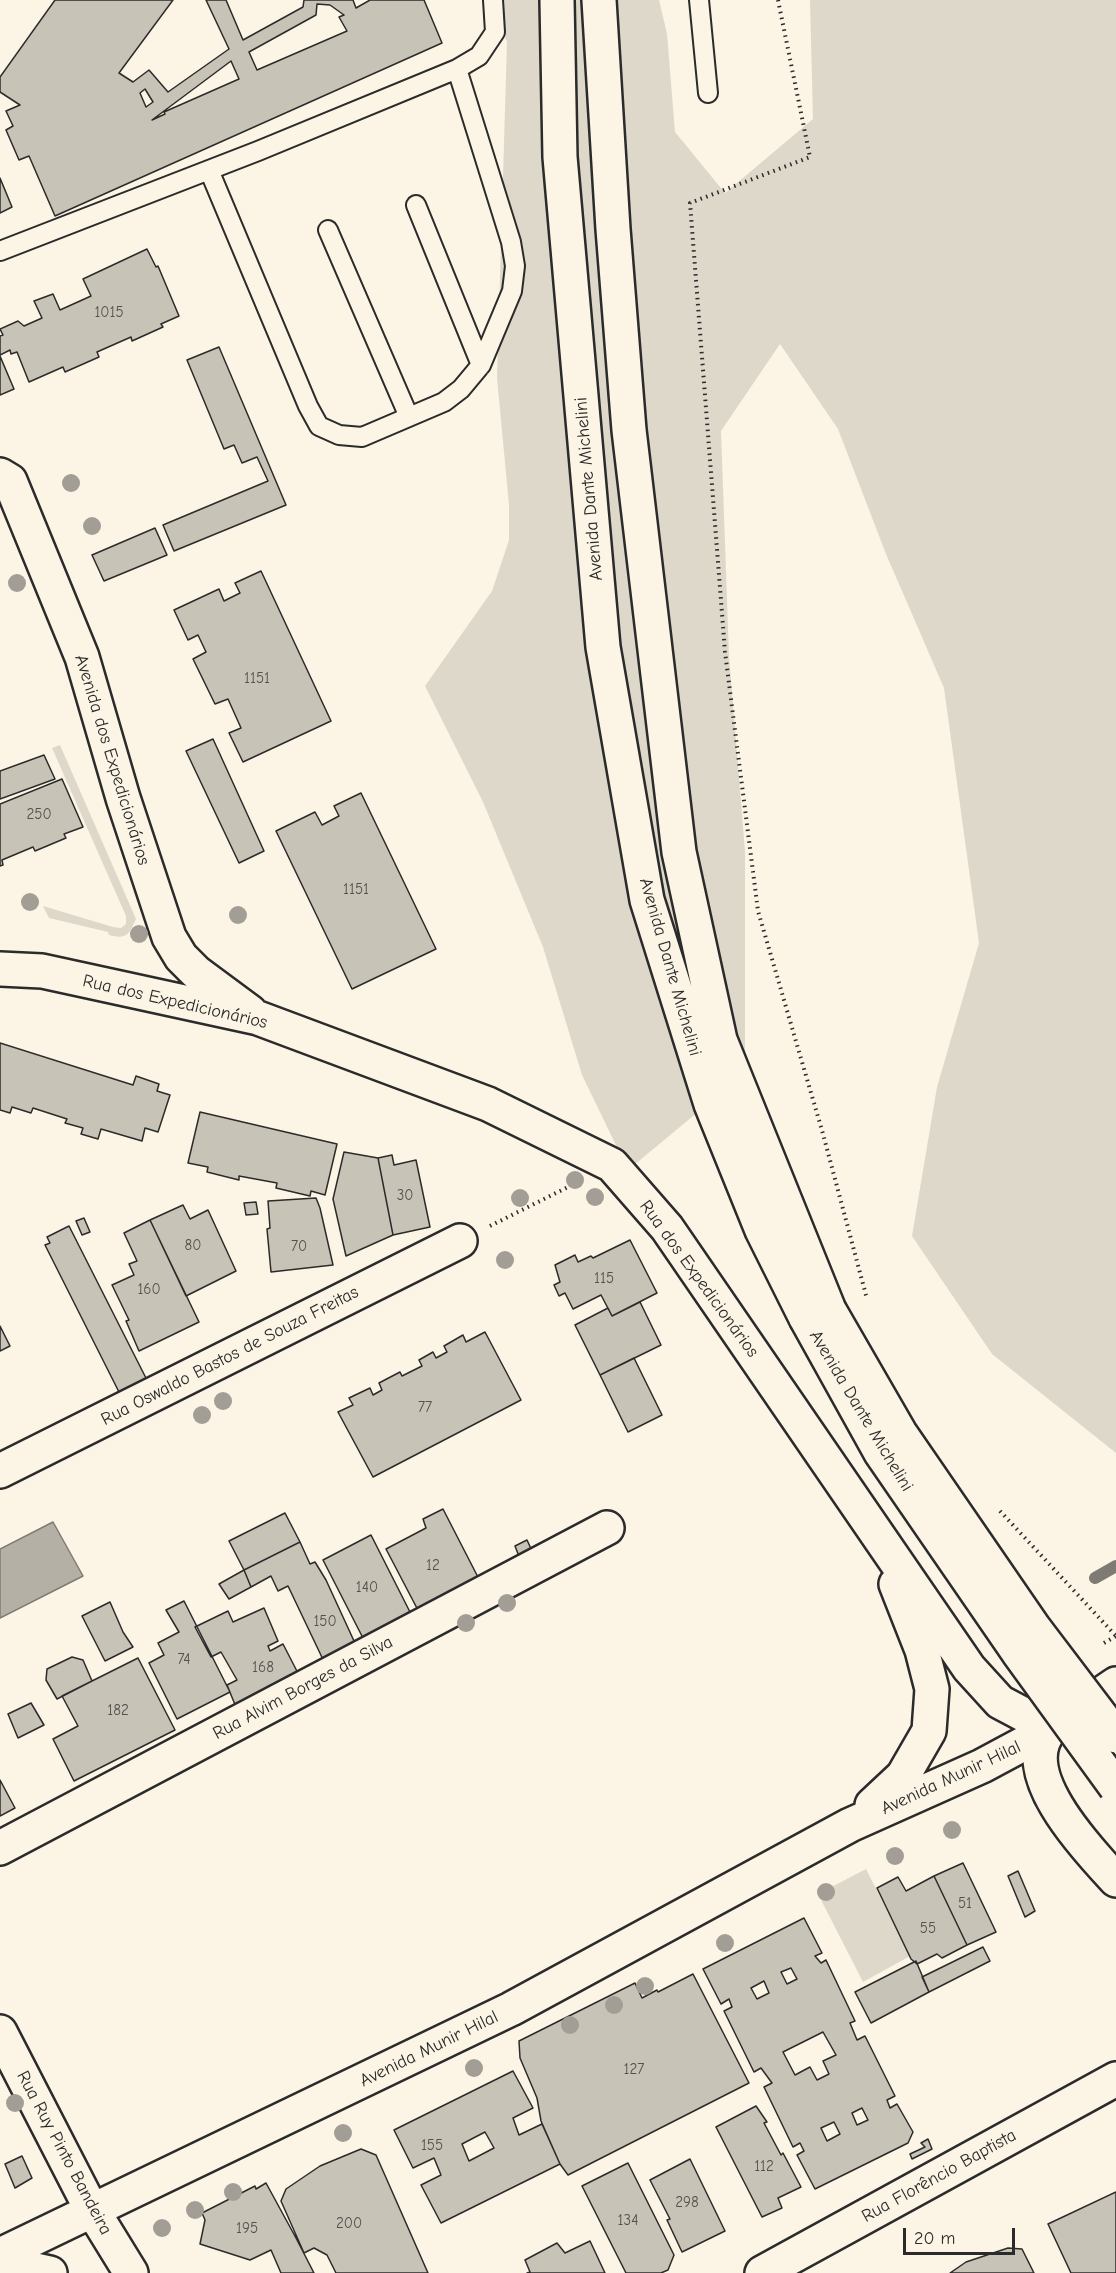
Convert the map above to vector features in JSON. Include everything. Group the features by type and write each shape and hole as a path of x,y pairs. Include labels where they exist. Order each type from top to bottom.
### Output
{"street":[{"name":"Avenida Dante Michelini","path":"557,0 560,157 603,646 647,900 711,1104 762,1230 1034,1628 1116,1737"},
{"name":"Avenida Dante Michelini","path":"599,0 613,229 629,430 679,852 720,1040 818,1314 881,1453 1018,1652 1116,1787"},
{"name":"Avenida dos Expedicionários","path":"0,475 10,481 82,657 123,798 169,937 181,957 196,972 258,1018"},
{"name":"Rua dos Expedicionários","path":"0,969 42,971 258,1018 488,1104 612,1165 667,1228 969,1668 1000,1702 1051,1729"},
{"name":"Rua Oswaldo Bastos de Souza Freitas","path":"0,1471 460,1241"},
{"name":"Rua Alvim Borges da Silva","path":"0,1848 607,1528"},
{"name":"Avenida Munir Hilal","path":"850,1825 903,1776 929,1731 932,1689 922,1650 875,1529"},
{"name":"Avenida Munir Hilal","path":"0,2255 511,2009 850,1825 982,1766 1051,1729 1116,1684"},
{"path":"1051,1729 1040,1750 1039,1763 1052,1799 1095,1857 1116,1880"},
{"name":"Rua Ruy Pinto Bandeira","path":"0,2032 93,2211 131,2273"},
{"name":"Rua Florêncio Baptista","path":"762,2273 1116,2079"},
{"path":"0,2262 50,2273"}],"lane":[{"path":"0,251 209,170 457,69 479,56 495,32 493,0"},
{"path":"699,0 708,93"},
{"path":"209,170 308,406 319,426 339,435 362,437 444,402 461,389 481,365 512,291 515,266 511,242 457,69"},
{"path":"416,205 481,365"},
{"path":"328,230 409,417"}],"path":[{"path":"778,0 810,157 690,203 725,652 758,911 823,1134 869,1307"},
{"path":"460,1241 612,1165"},
{"path":"997,1508 1116,1636 1104,1643"}],"shaded area":[{"path":"490,0 659,0 667,34 675,132 725,193 813,119 810,0 1116,0 1116,1453 992,1354 912,1236 937,1087 979,943 944,688 886,554 838,429 780,344 721,431 729,656 745,851 745,1073 628,1170 582,1075 543,947 483,802 425,686 492,591 509,540 509,505 497,378 507,42"},
{"path":"60,745 136,919 124,936 109,935 108,932 49,918 43,906 113,927 121,928 126,924 126,916 52,748"},
{"path":"53,1522 83,1576 0,1618 0,1549"},
{"path":"866,1869 910,1956 863,1982 818,1894"}],"building":[{"path":"55,0 173,0 119,73 133,82 149,70 168,92 229,49 206,0 226,0 243,40 303,7 304,0 353,0 356,8 370,0 424,0 442,43 55,216 29,156 19,160 6,130 13,126 6,111 20,105 0,92 0,77","holes":["317,4 330,5 344,15 339,17 347,31 257,70 249,52 316,15","231,61 239,79 164,112 165,114 152,120","145,89 153,102 146,107 140,93"]},
{"path":"0,178 12,207 0,213"},
{"path":"147,249 156,267 158,266 179,316 161,324 163,327 132,341 131,337 97,352 99,357 65,372 63,367 29,382 17,352 11,354 10,350 0,355 0,336 3,335 0,329 18,321 24,326 42,318 34,301 53,294 60,310 91,296 83,279"},
{"path":"219,347 286,505 174,551 163,525 268,481 257,457 242,463 234,445 224,449 187,360"},
{"path":"0,356 14,389 0,395"},
{"path":"155,528 167,555 104,581 92,555"},
{"path":"261,571 331,721 243,762 229,733 241,728 228,699 215,704 193,659 206,652 198,635 188,640 174,610 219,589 224,601 240,593 235,583"},
{"path":"213,739 264,851 239,863 186,751"},
{"path":"44,755 55,779 0,799 0,771"},
{"path":"62,779 83,827 64,834 66,838 35,851 33,847 2,860 3,865 0,866 0,804"},
{"path":"361,793 436,949 352,989 276,831 315,812 322,825 339,816 334,806"},
{"path":"0,1043 133,1085 136,1076 159,1084 157,1091 170,1095 158,1132 145,1128 142,1141 101,1129 98,1139 81,1134 83,1128 65,1123 67,1119 33,1108 31,1113 12,1107 10,1113 0,1110"},
{"path":"200,1112 337,1144 325,1195 311,1191 310,1196 276,1188 277,1183 239,1176 239,1180 207,1172 208,1167 188,1163"},
{"path":"344,1152 378,1158 393,1235 346,1256 333,1199"},
{"path":"392,1155 394,1165 416,1160 430,1227 393,1235 378,1158"},
{"path":"316,1198 333,1265 271,1272 267,1229 270,1228 268,1201"},
{"path":"256,1202 258,1214 246,1215 244,1203"},
{"path":"183,1205 190,1219 208,1210 236,1271 186,1296 150,1220"},
{"path":"84,1218 90,1232 82,1235 76,1221"},
{"path":"150,1220 199,1322 139,1351 126,1321 129,1320 112,1285 134,1275 129,1264 137,1261 124,1233"},
{"path":"69,1226 150,1386 123,1400 45,1245 50,1243 47,1237"},
{"path":"630,1240 657,1293 612,1316 601,1295 573,1309 565,1293 559,1296 554,1285 560,1282 555,1265 575,1255 578,1262 591,1256 593,1258"},
{"path":"640,1302 661,1345 600,1375 575,1325 608,1308 612,1316"},
{"path":"0,1326 10,1346 0,1351"},
{"path":"485,1332 521,1400 373,1477 338,1412 353,1405 349,1398 370,1388 373,1395 382,1390 379,1383 400,1372 402,1376 422,1366 419,1360 433,1352 436,1358 447,1352 444,1346 463,1335 466,1342"},
{"path":"634,1358 662,1415 628,1432 600,1375"},
{"path":"443,1509 481,1583 420,1614 386,1549 426,1528 423,1519"},
{"path":"285,1513 300,1542 244,1570 229,1541"},
{"path":"371,1535 412,1616 364,1640 323,1560"},
{"path":"527,1540 533,1553 520,1559 515,1546"},
{"path":"300,1542 310,1564 315,1562 326,1580 360,1654 328,1670 288,1586 278,1591 271,1576 251,1587 244,1570"},
{"path":"244,1570 251,1587 229,1599 219,1584"},
{"path":"184,1601 230,1692 177,1719 149,1663 164,1655 158,1643 179,1632 166,1610"},
{"path":"110,1602 123,1632 133,1647 105,1661 82,1616"},
{"path":"264,1608 278,1641 268,1646 270,1651 283,1644 301,1679 238,1712 227,1685 237,1680 221,1652 211,1657 195,1627 228,1611 233,1622"},
{"path":"72,1657 83,1660 92,1681 57,1699 46,1680 47,1669"},
{"path":"138,1658 175,1730 74,1781 53,1739 78,1726 62,1696"},
{"path":"31,1703 44,1725 18,1738 8,1714"},
{"path":"0,1780 15,1808 0,1816"},
{"path":"963,1863 996,1932 967,1945 934,1876"},
{"path":"1018,1871 1035,1911 1025,1917 1008,1876"},
{"path":"934,1876 967,1945 942,1958 937,1954 917,1964 911,1959 877,1888 898,1877 906,1891"},
{"path":"804,1918 822,1953 815,1956 821,1963 826,1960 855,2021 850,2023 857,2040 865,2036 895,2096 887,2100 890,2108 897,2104 913,2132 908,2143 815,2189 797,2155 804,2151 800,2143 793,2147 764,2087 772,2083 761,2068 754,2072 724,2011 732,2007 729,1999 721,2004 703,1969","holes":["791,1968 797,1979 787,1984 781,1972","764,1981 769,1993 757,1999 751,1988","823,2032 836,2055 823,2061 829,2074 817,2080 810,2067 795,2075 783,2052","862,2108 868,2120 857,2125 852,2113","834,2122 840,2134 827,2141 821,2128"]},
{"path":"983,1947 990,1961 929,1992 922,1977"},
{"path":"916,1961 929,1992 871,2023 855,1992"},
{"path":"693,1974 749,2083 568,2175 560,2164 541,2121 537,2098 520,2058 519,2041 635,1983 642,1998"},
{"path":"513,2071 533,2108 513,2118 519,2135 542,2124 560,2164 441,2223 421,2185 441,2175 434,2158 413,2168 394,2130","holes":["485,2132 494,2148 469,2161 462,2144"]},
{"path":"756,2106 767,2122 764,2123 781,2155 783,2153 801,2187 778,2198 782,2208 762,2217 716,2127"},
{"path":"928,2139 932,2149 912,2159 910,2154 925,2147 921,2143"},
{"path":"361,2149 376,2155 428,2273 336,2273 327,2255 314,2248 304,2253 281,2201 286,2189 320,2166"},
{"path":"22,2156 32,2178 15,2188 5,2164"},
{"path":"690,2159 725,2231 682,2252 667,2220 670,2219 650,2180"},
{"path":"628,2163 674,2255 668,2270 661,2273 626,2273 582,2186"},
{"path":"266,2183 314,2273 281,2273 271,2250 250,2260 200,2244 205,2220 202,2213 255,2186 256,2189"},
{"path":"1116,2192 1116,2273 1071,2273 1048,2224"},
{"path":"590,2241 605,2273 527,2273 530,2272 525,2260 557,2243 565,2253"},
{"path":"1008,2248 1022,2249 1034,2273 950,2273 966,2262"}],"waterway":[{"path":"1095,1578 1116,1566"}]}
